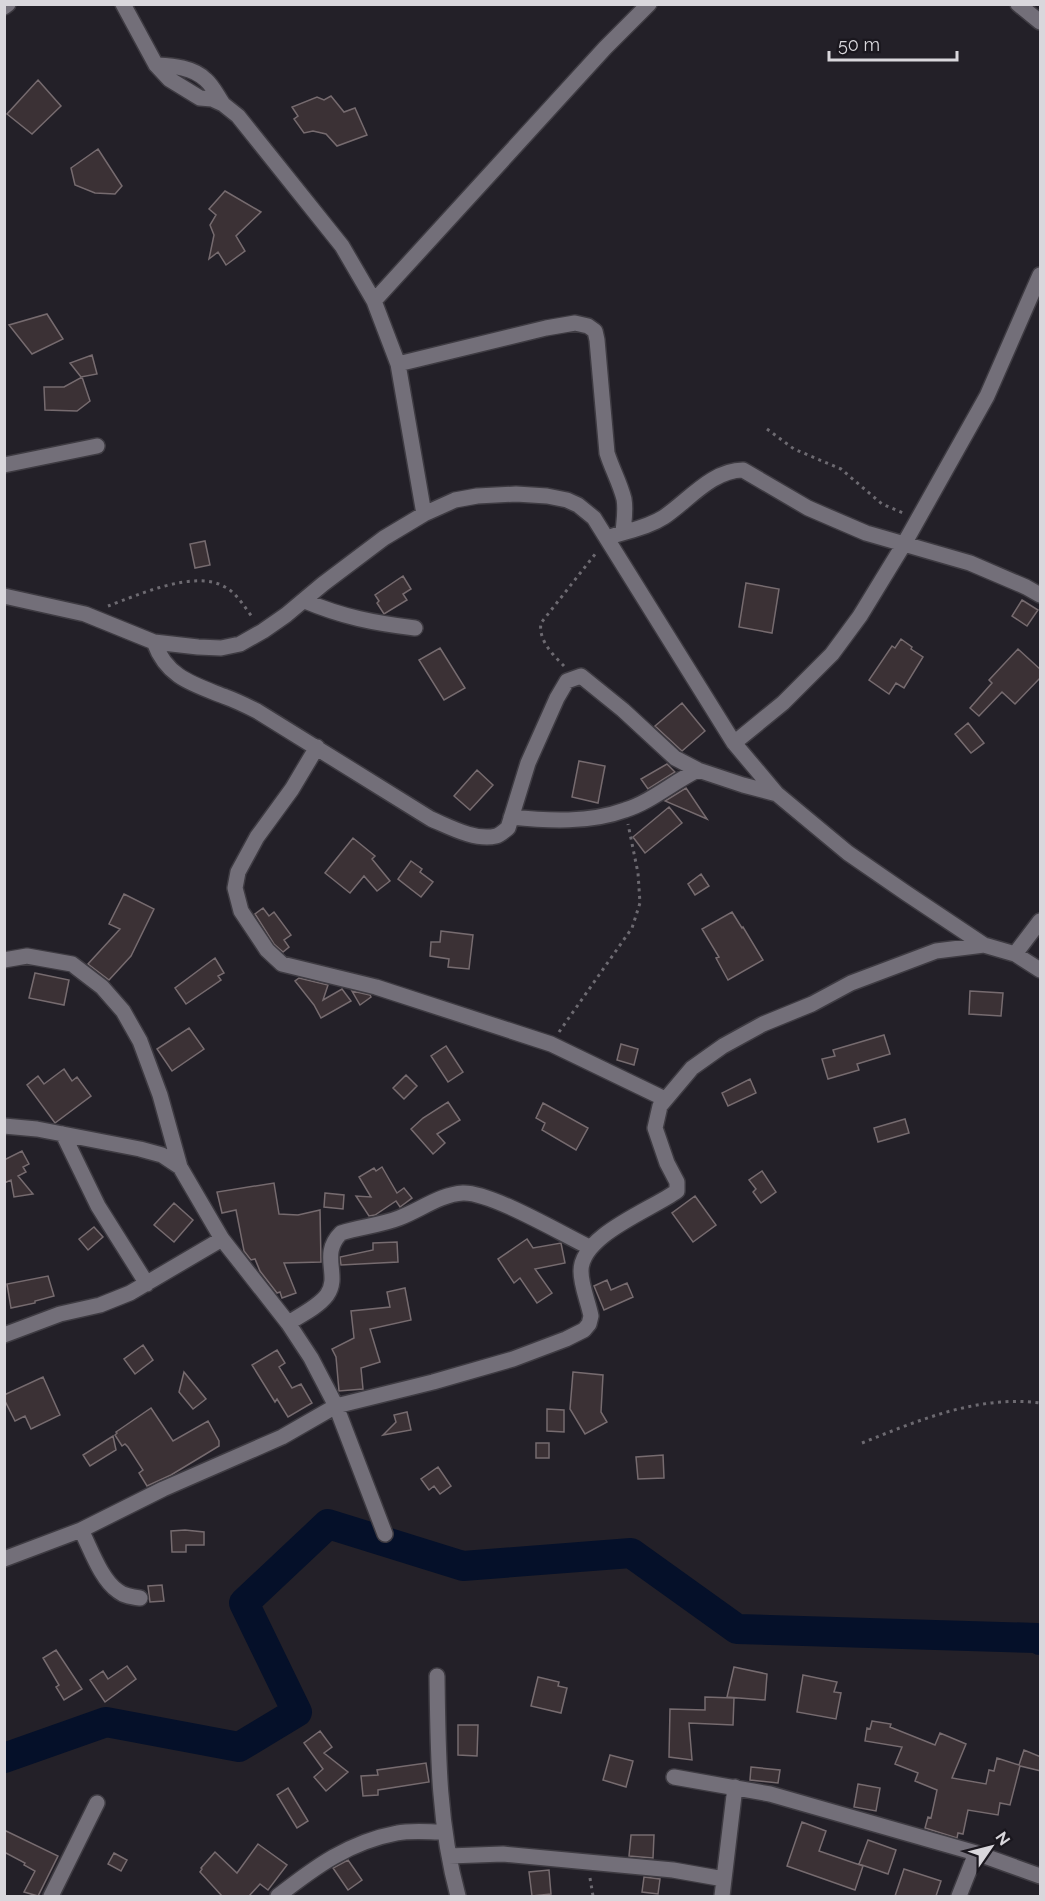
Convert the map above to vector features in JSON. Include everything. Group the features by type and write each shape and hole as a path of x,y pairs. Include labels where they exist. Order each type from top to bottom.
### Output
{"street":[{"path":"123,4 156,65 176,66 191,71 206,80 223,104 250,128 342,246 374,301 398,364 424,514"},
{"path":"374,301 604,48 649,4"},
{"path":"1018,4 1041,22"},
{"path":"734,743 783,703 832,654 860,616 904,544 987,396 1041,275"},
{"path":"398,364 546,328 575,323 588,326 594,331 597,340 608,453 612,470 624,498 623,532"},
{"path":"4,465 97,446"},
{"path":"607,538 647,526 664,517 722,474 743,470 808,508 866,533 970,564 1041,595"},
{"path":"4,596 85,614 153,642 221,648 240,644 263,632 384,538 424,514 455,500 477,496 516,494 547,495 567,500 578,504 594,518 734,743 777,794 848,853 984,945 1015,954 1041,970"},
{"path":"304,601 356,620 415,628"},
{"path":"153,642 159,657 178,676 196,686 257,711 421,813 452,828 482,837 498,836 508,828 538,737 567,681 581,676 623,710 675,758 698,770 777,794"},
{"path":"317,747 292,789 257,837 238,872 235,888 241,911 267,950 282,964 376,987 551,1044 665,1099"},
{"path":"511,817 557,820 597,816 625,810 651,798 676,781 698,770"},
{"path":"1015,954 1041,921"},
{"path":"4,1559 81,1530 163,1489 282,1437 336,1406 513,1359 584,1330 590,1324 591,1316 581,1270 589,1247 615,1226 640,1214 677,1191 677,1182 667,1163 655,1128 660,1106 692,1068 723,1046 763,1024 813,1004 851,983 936,951 984,945"},
{"path":"4,960 27,956 72,964 102,987 123,1011 140,1041 160,1095 180,1167 222,1239 288,1323 311,1358 336,1406 385,1534"},
{"path":"4,1126 37,1129 162,1155 180,1167"},
{"path":"63,1134 98,1206 147,1284"},
{"path":"288,1323 311,1309 326,1296 331,1282 330,1249 342,1233 397,1219 448,1196 464,1193 480,1195 589,1247"},
{"path":"4,1335 60,1314 100,1305 130,1293 222,1239"},
{"path":"81,1530 113,1588 124,1594 140,1598"},
{"path":"437,1676 439,1783 444,1832 458,1896"},
{"path":"674,1777 770,1794 976,1853 1041,1876"},
{"path":"722,1896 735,1787"},
{"path":"51,1896 97,1803"},
{"path":"278,1896 314,1868 348,1848 398,1833 444,1832"},
{"path":"958,1896 976,1853"},
{"path":"449,1856 502,1854 673,1870 724,1879"}],"path":[{"path":"767,429 794,449 841,468 882,504 919,518"},
{"path":"577,677 546,645 540,628 544,618 607,538"},
{"path":"85,614 146,592 183,582 208,581 222,585 233,593 263,632"},
{"path":"551,1044 633,928 640,903 638,873 625,810"},
{"path":"862,1443 926,1418 980,1404 1002,1401 1041,1403"}],"building":[{"path":"38,80 61,106 32,134 7,114"},
{"path":"331,96 344,112 355,108 367,135 337,146 326,134 313,131 304,133 294,119 298,116 292,107 317,97 324,100"},
{"path":"98,149 122,186 115,194 95,193 75,185 71,168"},
{"path":"225,191 261,212 236,236 245,251 226,265 218,252 209,259 214,235 210,225 216,215 209,209"},
{"path":"47,314 63,339 32,354 9,325"},
{"path":"92,355 97,374 81,377 70,363"},
{"path":"82,377 90,401 77,411 45,410 44,387 64,387"},
{"path":"205,541 210,565 195,568 190,544"},
{"path":"403,576 411,589 403,594 407,600 384,614 375,595"},
{"path":"746,583 779,589 772,633 739,627"},
{"path":"1022,600 1038,610 1027,626 1012,616"},
{"path":"901,639 923,657 904,688 896,683 889,694 869,680 892,646 895,648"},
{"path":"440,648 465,688 444,700 419,660"},
{"path":"1018,649 1041,670 1041,677 1015,704 1002,692 979,716 970,708 992,683 989,680"},
{"path":"682,703 705,731 682,751 655,726"},
{"path":"968,723 984,743 971,753 955,734"},
{"path":"579,761 605,766 598,803 572,797"},
{"path":"667,764 675,772 648,789 641,779"},
{"path":"477,770 493,785 470,810 454,796"},
{"path":"686,788 707,819 665,801"},
{"path":"669,807 682,823 645,853 633,837"},
{"path":"353,838 375,856 372,859 390,881 377,891 364,876 350,893 325,873"},
{"path":"411,861 422,869 420,872 433,882 421,897 398,879"},
{"path":"701,874 709,886 695,895 688,884"},
{"path":"124,894 154,909 131,956 109,980 88,964 120,929 109,924"},
{"path":"263,908 269,916 274,912 291,935 284,940 289,947 283,952 274,944 255,914"},
{"path":"732,912 763,960 728,980 716,958 719,957 702,929"},
{"path":"441,931 473,935 469,969 448,967 449,959 430,956 431,942 440,942"},
{"path":"215,958 224,973 218,976 221,980 186,1004 175,988"},
{"path":"35,973 69,980 64,1005 29,998"},
{"path":"299,978 328,985 323,1000 342,989 351,1001 321,1018 295,981"},
{"path":"352,991 370,995 371,997 360,1005"},
{"path":"970,991 1003,993 1001,1016 969,1014"},
{"path":"189,1028 204,1049 172,1071 157,1049"},
{"path":"884,1035 890,1054 857,1064 859,1070 828,1079 822,1059 835,1056 833,1050"},
{"path":"621,1044 638,1049 634,1065 617,1060"},
{"path":"446,1046 463,1072 448,1082 431,1056"},
{"path":"64,1069 72,1081 77,1077 91,1096 55,1123 27,1085 38,1076 44,1084"},
{"path":"406,1075 417,1086 404,1099 393,1088"},
{"path":"750,1079 756,1093 728,1106 722,1093"},
{"path":"448,1102 460,1120 437,1134 445,1143 433,1154 411,1129 423,1118"},
{"path":"543,1103 588,1128 576,1150 542,1130 545,1123 536,1118"},
{"path":"905,1119 909,1133 878,1142 874,1128"},
{"path":"22,1151 29,1164 23,1167 26,1172 18,1176 33,1194 14,1197 11,1180 4,1183 4,1160"},
{"path":"382,1167 397,1193 404,1188 412,1198 400,1207 396,1201 375,1215 369,1216 356,1196 371,1197 359,1177 374,1168 376,1171"},
{"path":"762,1171 776,1192 761,1203 753,1192 756,1189 749,1180"},
{"path":"274,1183 279,1214 298,1215 320,1210 321,1262 284,1263 296,1293 282,1298 280,1292 277,1293 260,1271 255,1259 251,1260 244,1251 236,1210 222,1213 217,1192"},
{"path":"325,1193 344,1195 343,1209 324,1207"},
{"path":"695,1196 716,1225 693,1242 672,1213"},
{"path":"174,1203 193,1220 174,1242 154,1225"},
{"path":"94,1227 103,1237 88,1250 79,1239"},
{"path":"527,1239 533,1248 561,1243 565,1263 535,1269 552,1293 537,1303 520,1278 514,1283 498,1259"},
{"path":"397,1242 398,1262 341,1265 340,1257 373,1250 373,1243"},
{"path":"48,1276 54,1296 11,1308 7,1284"},
{"path":"607,1280 611,1290 627,1283 633,1297 604,1310 594,1286"},
{"path":"405,1288 411,1320 370,1329 380,1362 361,1368 363,1389 339,1391 336,1357 332,1349 354,1338 351,1311 390,1307 387,1292"},
{"path":"143,1345 153,1360 135,1374 124,1359"},
{"path":"277,1350 285,1363 279,1367 292,1388 301,1384 312,1403 288,1417 277,1399 275,1402 252,1365"},
{"path":"184,1372 206,1399 193,1409 179,1392"},
{"path":"573,1372 603,1375 601,1412 607,1422 585,1434 570,1409"},
{"path":"43,1377 60,1415 31,1429 25,1416 15,1421 4,1395"},
{"path":"151,1408 173,1441 208,1421 219,1441 219,1446 171,1475 147,1486 139,1473 143,1470 128,1447 125,1444 122,1446 115,1435 116,1432"},
{"path":"547,1409 564,1410 564,1432 547,1431"},
{"path":"407,1412 411,1430 383,1435 396,1422 394,1415"},
{"path":"113,1436 116,1450 90,1466 83,1455"},
{"path":"536,1443 549,1443 549,1458 536,1458"},
{"path":"663,1455 664,1478 638,1479 636,1457"},
{"path":"438,1467 451,1486 440,1494 434,1486 429,1490 421,1479"},
{"path":"171,1531 204,1532 204,1545 186,1545 186,1552 172,1552"},
{"path":"162,1585 164,1601 150,1602 148,1586"},
{"path":"56,1650 82,1689 64,1700 56,1687 59,1685 43,1658"},
{"path":"127,1666 136,1679 105,1702 90,1680 103,1671 108,1679"},
{"path":"734,1667 767,1674 765,1700 727,1697"},
{"path":"803,1675 837,1682 834,1692 841,1693 836,1719 797,1712"},
{"path":"538,1677 559,1682 558,1686 567,1688 561,1713 531,1706"},
{"path":"705,1697 734,1698 733,1725 689,1723 692,1760 669,1757 670,1709 705,1710"},
{"path":"872,1721 891,1724 890,1727 935,1745 940,1733 966,1744 952,1778 986,1784 989,1770 994,1771 997,1758 1019,1765 1024,1750 1041,1757 1041,1771 1020,1766 1010,1805 1000,1803 998,1815 968,1810 963,1834 958,1833 957,1838 925,1828 928,1817 931,1818 937,1790 915,1781 918,1773 895,1764 902,1747 865,1741 867,1728 870,1729"},
{"path":"458,1725 478,1725 477,1756 458,1755"},
{"path":"320,1731 332,1747 324,1753 348,1772 326,1791 314,1777 323,1769 304,1743"},
{"path":"610,1755 633,1761 626,1787 603,1780"},
{"path":"426,1763 429,1782 378,1790 378,1795 363,1796 361,1776 378,1775 377,1770"},
{"path":"751,1767 780,1770 778,1783 750,1780"},
{"path":"858,1784 880,1788 876,1811 854,1807"},
{"path":"288,1788 308,1821 297,1828 277,1795"},
{"path":"802,1822 826,1831 819,1851 863,1866 855,1890 787,1866"},
{"path":"4,1830 58,1856 38,1896 24,1892 35,1871 4,1852"},
{"path":"631,1835 654,1835 653,1858 629,1856"},
{"path":"868,1840 896,1850 888,1874 859,1864"},
{"path":"258,1844 287,1865 268,1890 260,1884 249,1896 222,1896 200,1872 215,1852 237,1873"},
{"path":"114,1853 127,1860 121,1871 108,1864"},
{"path":"348,1860 362,1880 348,1890 333,1868"},
{"path":"904,1869 941,1881 936,1896 895,1896"},
{"path":"549,1870 551,1894 532,1896 529,1872"},
{"path":"644,1877 660,1879 658,1894 642,1892"}],"waterway":[{"path":"4,1758 106,1722 239,1747 297,1712 244,1603 328,1524 463,1566 631,1553 737,1629 1037,1638 1040,1640"}]}
